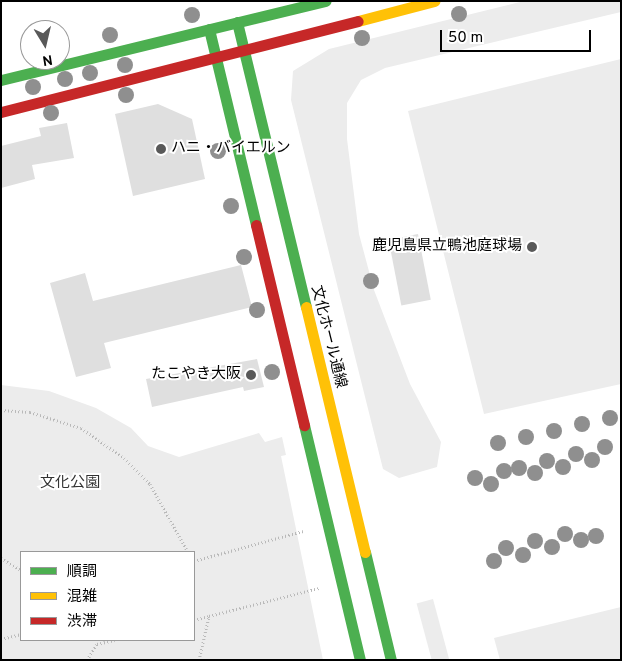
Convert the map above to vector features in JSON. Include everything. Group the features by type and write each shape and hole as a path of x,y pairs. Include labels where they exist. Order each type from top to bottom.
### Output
{"street":[{"path":"1,80 326,1"},
{"path":"1,112 217,59 434,1"},
{"name":"文化ホール通線","path":"237,22 391,660"},
{"path":"209,28 360,660"}],"path":[{"path":"1,410 30,412 81,428 124,458 150,484 187,551"},
{"path":"195,561 303,532"},
{"path":"1,558 20,569"},
{"path":"195,620 319,588"},
{"path":"199,660 209,616"},
{"path":"1,639 20,634"},
{"path":"87,660 97,642"}],"green space":[{"path":"524,1 621,1 621,12 385,68 361,80 347,103 347,139 359,234 374,290 410,384 441,442 437,467 399,478 383,469 291,100 293,71 329,49"},
{"name":"鹿児島県立鴨池庭球場","path":"621,59 621,384 484,414 408,111"},
{"name":"文化公園","path":"1,385 49,391 96,408 131,428 148,446 179,457 259,433 265,442 282,437 286,455 281,456 323,660 1,660"},
{"path":"433,599 449,660 432,660 417,603"},
{"path":"621,607 621,660 500,660 494,638"}],"building":[{"name":"ハニ・バイエルン","path":"158,104 192,119 205,179 133,196 115,114"},
{"path":"67,123 74,158 32,165 35,179 1,188 1,146 41,136 39,128"},
{"path":"418,234 431,300 401,305 389,240"},
{"path":"241,265 252,307 104,343 111,368 76,377 50,283 85,273 93,301"},
{"path":"257,359 264,387 244,391 243,387 152,407 146,379"}],"traffic: fast":[{"path":"1,80 326,1"},
{"path":"237,22 306,307"},
{"path":"209,29 256,225"},
{"path":"304,425 360,660"},
{"path":"365,552 391,660"}],"traffic: slow":[{"path":"358,21 434,1"},
{"path":"306,307 365,552"}],"traffic: jam":[{"path":"1,112 358,21"},
{"path":"256,225 304,425"}],"place":[{"name":"ハニ・バイエルン","path":"161,149"},
{"name":"鹿児島県立鴨池庭球場","path":"532,247"},
{"name":"たこやき大阪","path":"251,375"}]}
